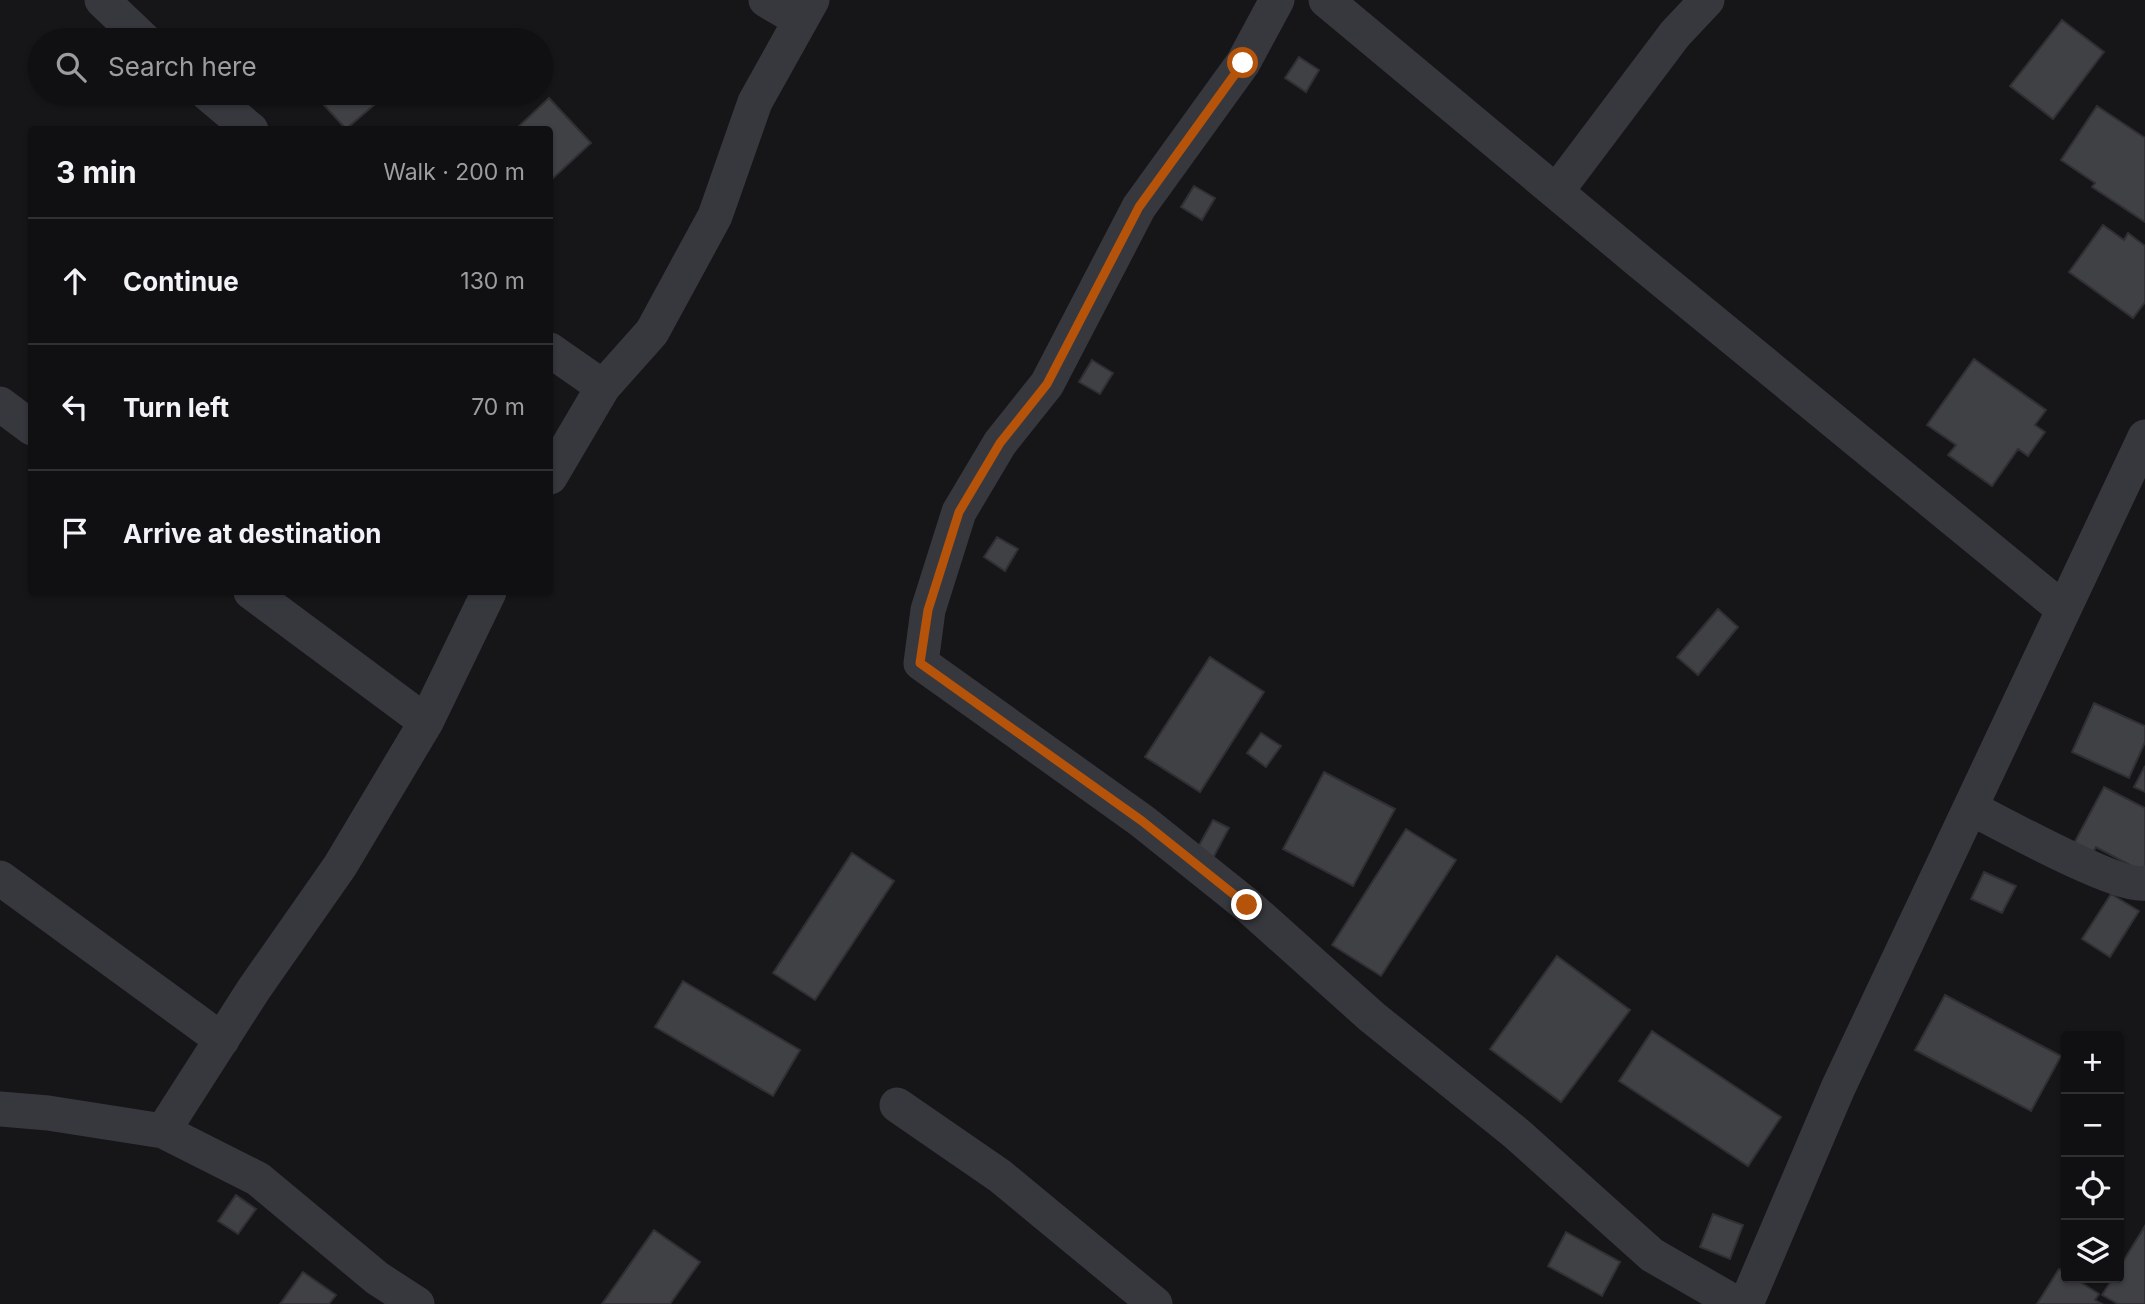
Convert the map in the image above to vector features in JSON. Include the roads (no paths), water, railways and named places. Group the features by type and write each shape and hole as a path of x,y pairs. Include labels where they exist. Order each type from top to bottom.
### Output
{"street":[{"path":"102,0 131,28"},
{"path":"553,472 603,387 652,332 715,216 755,103 806,10 766,0"},
{"path":"1277,0 1243,63 1139,207 1047,384 1000,443 959,512 928,610 920,663 1142,821 1247,905 1372,1017 1517,1134 1652,1255 1737,1304"},
{"path":"1326,0 2063,609"},
{"path":"1556,192 1675,34 1707,0"},
{"path":"221,105 246,126"},
{"path":"553,352 603,387"},
{"path":"0,404 28,425"},
{"path":"1746,1304 1838,1087 2145,437"},
{"path":"255,595 426,722"},
{"path":"163,1131 340,866 426,722 488,595"},
{"path":"1971,808 2108,876 2139,885 2145,884"},
{"path":"0,878 222,1040"},
{"path":"897,1105 1000,1176 1155,1304"},
{"path":"0,1109 48,1113 163,1131 258,1179 377,1278 417,1304"}]}
